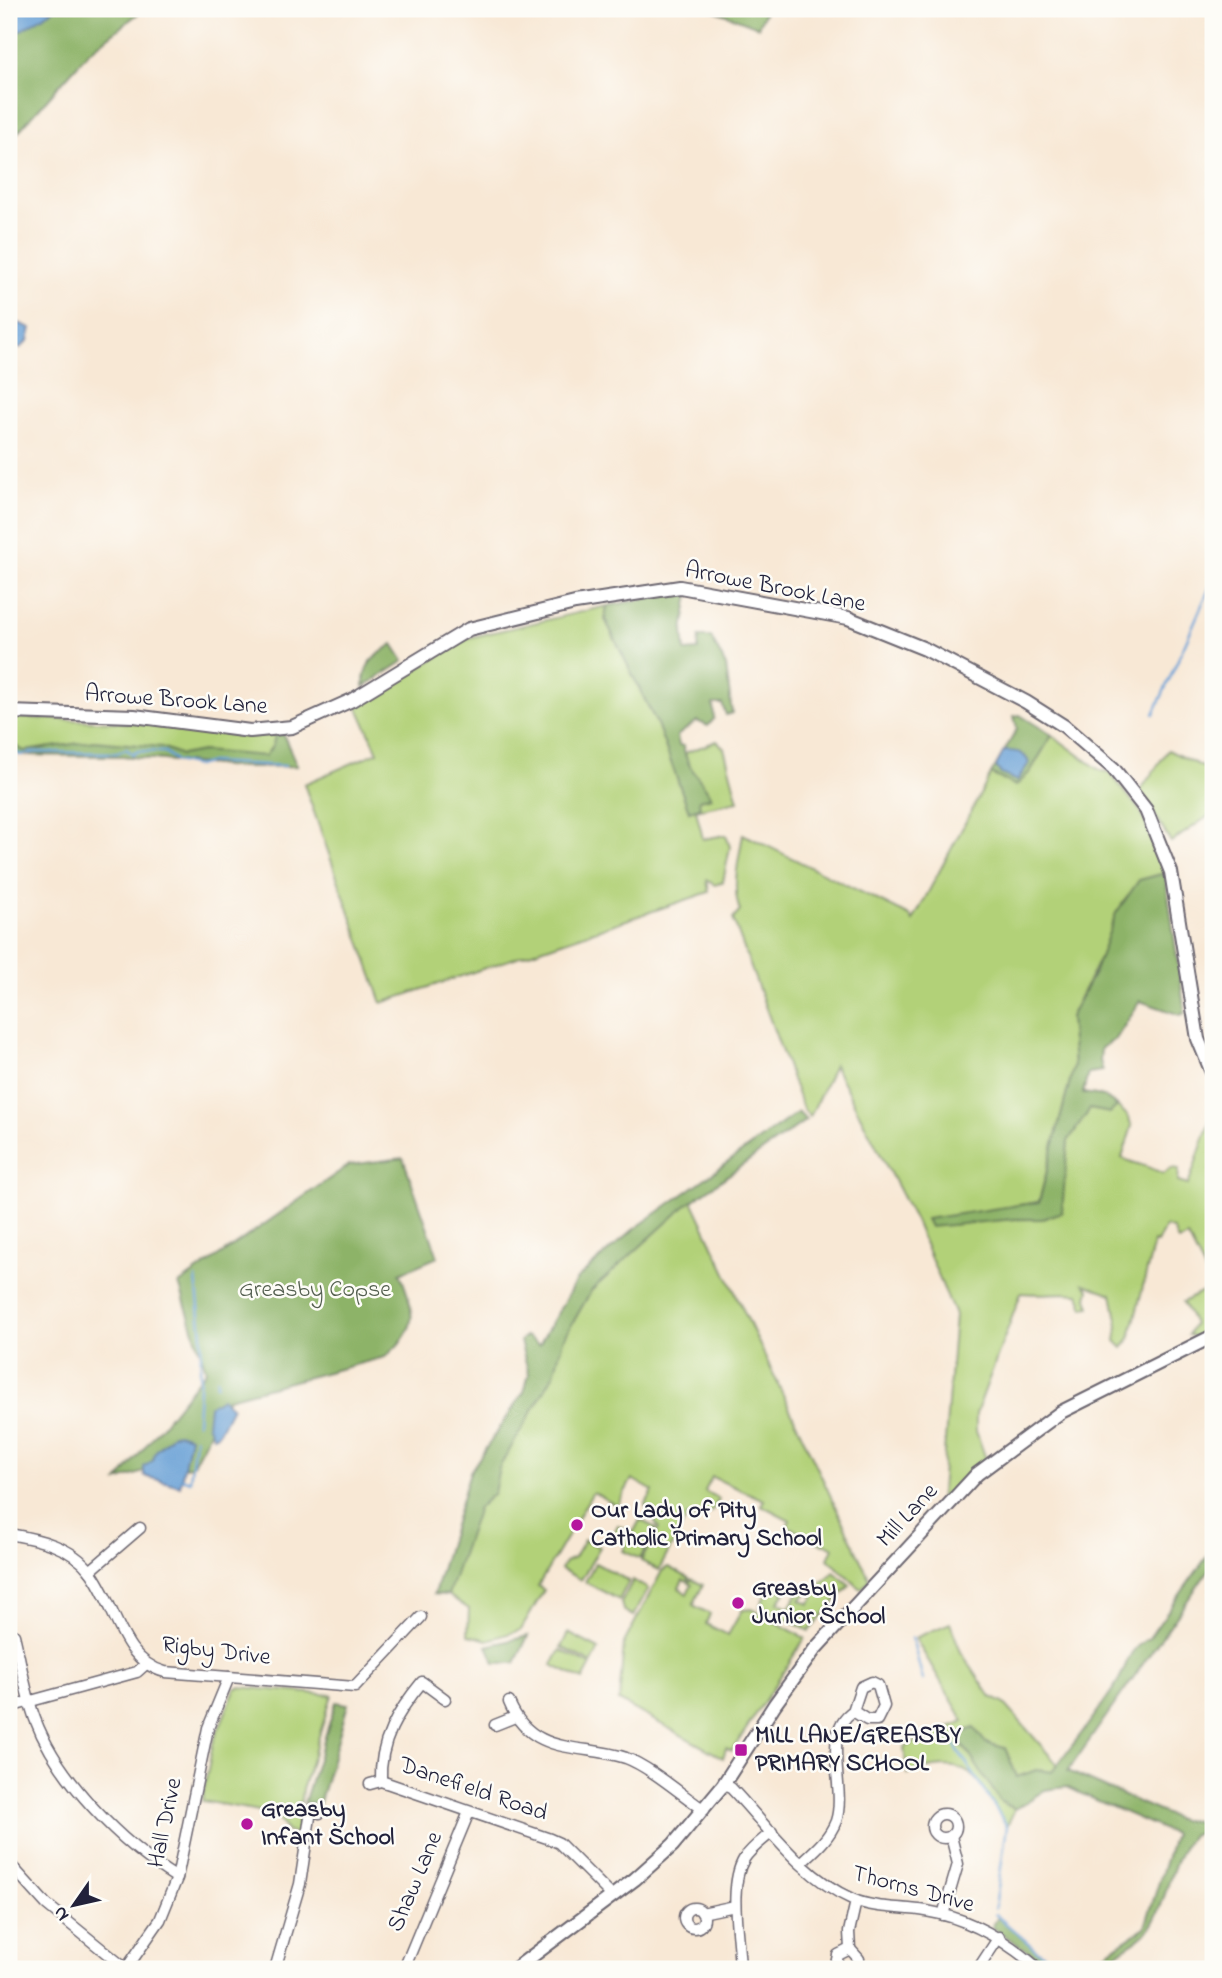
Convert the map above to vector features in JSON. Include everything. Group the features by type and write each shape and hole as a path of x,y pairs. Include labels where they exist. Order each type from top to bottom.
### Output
{"street":[{"name":"Arrowe Brook Lane","path":"9,712 134,716 250,731 292,727 352,700 469,629 575,603 680,587 848,618 925,649 1027,702 1064,726 1114,768 1146,810 1171,872 1198,1039 1213,1075"},
{"name":"Mill Lane","path":"515,1969 612,1896 673,1845 723,1785 775,1704 815,1649 977,1474 1061,1412 1213,1336"},
{"path":"90,1571 141,1528"},
{"name":"Rigby Drive","path":"9,1534 50,1543 68,1552 90,1571 131,1647 146,1664 165,1672 355,1687 421,1617"},
{"path":"14,1635 36,1722 62,1768 95,1809 126,1840 177,1878"},
{"path":"9,1707 137,1672 146,1664"},
{"name":"Hall Drive","path":"126,1969 160,1920 177,1878 208,1727 229,1677"},
{"name":"Danefield Road","path":"382,1781 384,1749 400,1709 422,1682 445,1699"},
{"path":"509,1702 515,1717 539,1736 562,1748 628,1759 704,1810"},
{"path":"801,1863 825,1840 835,1822 840,1796 836,1738 843,1720 853,1711"},
{"path":"495,1726 515,1717"},
{"name":"Danefield Road","path":"370,1784 382,1781 559,1843 612,1896"},
{"name":"Thorns Drive","path":"723,1785 731,1788 827,1887 856,1901 943,1914 999,1937 1039,1969"},
{"path":"275,1969 300,1884 311,1810 320,1813"},
{"name":"Shaw Lane","path":"404,1969 469,1812"},
{"path":"740,1969 735,1889 744,1860 772,1832"},
{"path":"943,1914 958,1864 951,1836"},
{"path":"9,1863 46,1904 126,1969"},
{"path":"856,1901 849,1932 850,1949 859,1959 856,1969"},
{"path":"702,1913 736,1906"},
{"path":"978,1969 999,1937"},
{"path":"839,1969 836,1964 838,1955 850,1949"}],"green space":[{"path":"9,9 144,9 89,52 9,142"},
{"path":"711,9 766,9 758,27"},
{"path":"674,593 689,594 683,631 685,651 698,650 699,637 711,637 726,666 732,713 726,715 722,704 713,704 714,719 708,726 697,721 677,736 691,767 711,797 699,800 700,808 689,811 657,724 605,619 607,606"},
{"path":"607,606 605,619 657,724 689,811 699,800 710,797 689,765 685,753 717,741 724,748 738,801 696,810 703,839 726,835 730,847 723,882 715,885 707,880 709,892 382,1003 304,784 378,752 357,706 468,638"},
{"path":"393,644 404,661 364,687 365,672 371,661"},
{"path":"1020,715 1052,735 1030,772 1016,786 991,774 1017,729 1014,716"},
{"path":"9,717 161,724 245,736 283,734 297,766 236,767 123,756 20,755 9,749"},
{"path":"283,734 297,766 236,767 123,756 20,755 9,749 9,741 24,751 94,741 162,747 181,755 202,751 265,756 273,745 275,735"},
{"path":"1052,735 1101,771 1109,772 1141,812 1165,873 1139,880 1070,1017 1074,1065 1039,1202 927,1220 1042,1219 1061,1212 1068,1141 1090,1109 1110,1113 1117,1106 1127,1115 1132,1126 1122,1158 1163,1174 1171,1168 1179,1169 1178,1182 1188,1185 1213,1112 1213,1287 1188,1237 1178,1241 1173,1229 1165,1227 1157,1243 1154,1242 1130,1338 1123,1348 1116,1341 1118,1325 1112,1294 1084,1284 1089,1290 1087,1298 1090,1307 1084,1308 1079,1294 1021,1293 976,1414 976,1431 986,1459 940,1504 955,1315 915,1221 834,1065 810,1117 803,1109 733,919 740,911 736,892 738,863 743,834 910,916 913,921 991,774 1016,786 1030,772"},
{"path":"1168,750 1213,772 1213,813 1171,842 1140,791"},
{"path":"1165,873 1185,1013 1180,1015 1140,1001 1116,1039 1101,1048 1100,1061 1103,1071 1088,1073 1083,1093 1103,1096 1117,1106 1110,1113 1090,1109 1068,1141 1062,1212 1042,1219 930,1227 926,1219 1039,1202 1074,1065 1070,1017 1095,971 1116,913 1139,880"},
{"path":"798,1112 806,1120 685,1206 591,1291 563,1340 554,1374 499,1468 494,1493 478,1508 448,1595 434,1594 470,1472 524,1392 529,1374 520,1341 526,1336 539,1345 577,1279 633,1230"},
{"name":"Greasby Copse","path":"403,1158 438,1257 400,1273 409,1299 411,1319 409,1328 396,1347 385,1357 228,1398 192,1466 146,1471 118,1481 206,1370 179,1284 349,1165"},
{"path":"688,1192 870,1580 861,1589 828,1559 833,1548 787,1526 790,1520 761,1505 764,1500 712,1477 705,1491 719,1499 712,1511 699,1520 688,1515 659,1570 641,1561 659,1528 645,1505 653,1491 632,1479 617,1506 593,1492 538,1586 544,1590 521,1630 488,1640 468,1635 469,1609 448,1595 434,1594 470,1472 541,1367 577,1279 633,1230"},
{"path":"1213,1287 1213,1329 1198,1337 1188,1335 1194,1324 1183,1302"},
{"path":"640,1520 656,1528 640,1559 623,1551 626,1545 612,1537 618,1525 633,1533"},
{"path":"584,1540 600,1547 581,1580 561,1569 565,1562 574,1558"},
{"path":"1213,1548 1213,1564 1068,1771 1179,1820 1213,1822 1213,1833 1193,1834 1185,1844 1156,1917 1145,1934 1111,1957 1100,1969 1087,1969 1092,1962 1145,1927 1174,1834 1066,1787 1045,1790 1015,1809 1001,1802 956,1735 974,1728 986,1743 1005,1748 1017,1777 1036,1770 1052,1772 1108,1697 1131,1654 1149,1638"},
{"path":"595,1563 629,1581 619,1600 585,1582"},
{"path":"668,1567 689,1578 687,1582 683,1580 679,1588 687,1594 692,1585 689,1583 691,1579 703,1585 693,1605 710,1614 706,1624 728,1635 742,1610 752,1609 805,1638 732,1751 726,1748 723,1758 619,1701 624,1643 662,1571"},
{"path":"834,1572 850,1585 809,1631 760,1606 770,1584 785,1592 778,1602 789,1608 802,1586 810,1591 800,1600 809,1604 814,1597 810,1594 812,1591"},
{"path":"633,1580 648,1589 633,1616 623,1610 621,1603"},
{"path":"950,1623 961,1652 991,1697 1005,1704 1058,1765 1052,1772 1036,1770 1017,1778 1005,1748 986,1743 1001,1802 1015,1809 1007,1826 987,1794 969,1773 946,1766 907,1774 904,1747 964,1721 915,1638"},
{"path":"568,1633 599,1649 592,1663 561,1647"},
{"path":"528,1636 515,1663 495,1663 487,1646"},
{"path":"560,1650 591,1665 583,1680 552,1665"},
{"path":"239,1687 332,1695 302,1790 297,1833 287,1832 276,1814 202,1801 213,1743 235,1689"},
{"path":"336,1702 348,1704 319,1805 304,1803"},
{"path":"998,1917 1035,1949 1065,1969 1049,1969 992,1927"}],"water":[{"path":"9,9 55,9 9,38"},
{"path":"9,319 31,328 28,341 20,348 9,347"},
{"path":"1004,751 1019,752 1029,763 1017,781 1001,774 996,766"},
{"path":"222,1398 232,1407 218,1434 213,1436 207,1424 209,1406"},
{"path":"173,1434 190,1437 180,1486 144,1476 144,1467 153,1460 155,1452"}],"waterway":[{"path":"1154,714 1213,580"},
{"path":"9,747 20,755 36,752 116,753 126,749 133,754 138,751 165,752 176,761 197,766 211,762 285,766"},
{"path":"196,1278 202,1336 197,1423"},
{"path":"217,1379 217,1385"},
{"path":"182,1478 190,1481 195,1438"},
{"path":"912,1638 923,1680"},
{"path":"945,1730 1007,1826 995,1908"},
{"path":"995,1914 1035,1949 1065,1969"}],"place":[{"name":"Our Lady of Pity Catholic Primary School","path":"577,1525"},
{"name":"Greasby Junior School","path":"738,1603"},
{"name":"MILL LANE/GREASBY PRIMARY SCHOOL","path":"741,1750"},
{"name":"Greasby Infant School","path":"247,1824"}]}
